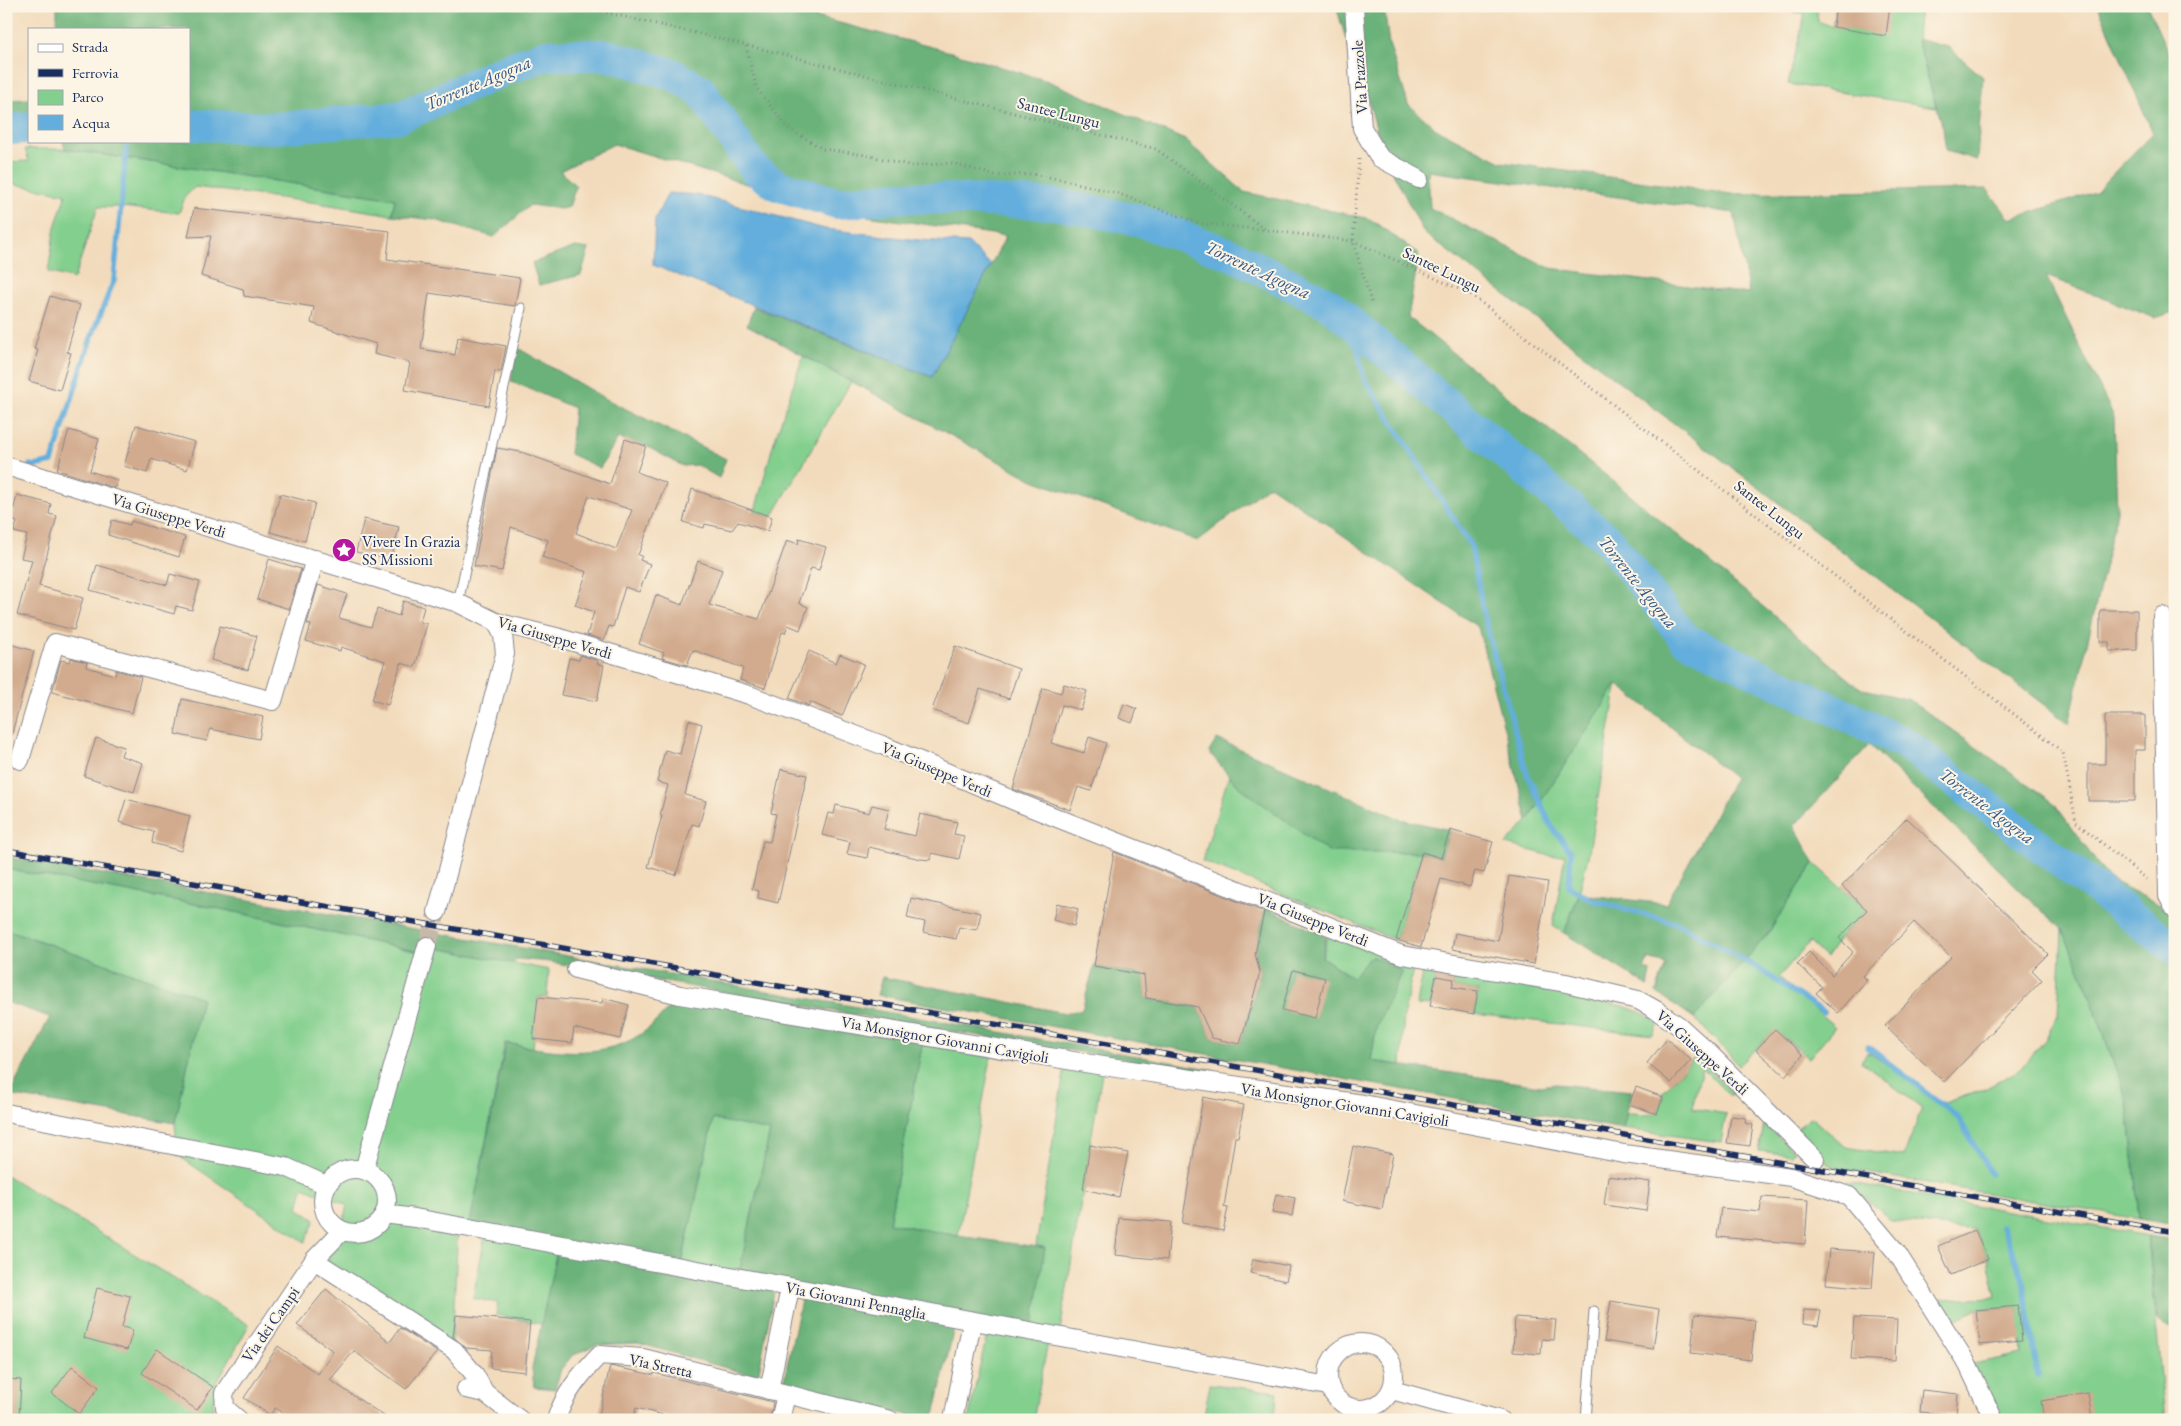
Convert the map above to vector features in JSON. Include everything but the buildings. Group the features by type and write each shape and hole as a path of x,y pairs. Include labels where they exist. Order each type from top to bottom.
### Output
{"street":[{"name":"Via Prazzole","path":"1354,6 1362,128 1380,158 1419,179"},
{"name":"Via Giuseppe Verdi","path":"6,466 458,604 496,622 560,638 749,695 882,745 1016,802 1402,955 1566,983 1638,1000 1679,1026 1711,1055 1815,1159"},
{"path":"20,760 55,643 273,701 315,559"},
{"path":"2162,616 2171,902"},
{"path":"437,912 505,654 503,635 496,622"},
{"path":"364,1170 425,950"},
{"name":"Via Monsignor Giovanni Cavigioli","path":"576,969 680,995 1103,1066 1363,1104 1624,1154 1791,1177 1849,1196 1897,1253 1968,1365 1994,1420"},
{"path":"6,1113 286,1167 326,1185"},
{"path":"364,1170 374,1175 386,1193 387,1204 384,1214 379,1223 362,1233 342,1231 326,1217 322,1206 326,1185 333,1176 343,1171 364,1170"},
{"name":"Via Giovanni Pennaglia","path":"384,1214 415,1218 1328,1386"},
{"name":"Via dei Campi","path":"239,1420 225,1408 224,1393 314,1260 342,1231"},
{"path":"314,1260 454,1350 475,1374 485,1393 520,1420"},
{"path":"780,1420 777,1393 790,1288"},
{"path":"953,1420 972,1322"},
{"path":"1363,1343 1376,1346 1386,1354 1392,1364 1395,1377 1392,1390 1384,1401 1372,1408 1359,1410 1346,1407 1335,1398 1328,1386 1327,1374 1331,1361 1339,1351 1350,1345 1363,1343"},
{"name":"Via Stretta","path":"556,1420 560,1407 578,1377 599,1355 643,1358 890,1420"},
{"path":"466,1389 485,1393"},
{"path":"1392,1390 1500,1420"}],"lane":[{"path":"458,604 521,308"},
{"path":"1586,1420 1594,1311"}],"path":[{"name":"Santee Lungu","path":"577,6 746,46 1156,149 1266,230 1353,241 1470,294 2063,752 2076,822 2171,902"},
{"path":"746,46 757,89 788,128 823,149 913,166 952,163 996,176 1031,174 1065,180 1119,194 1198,223 1266,230"},
{"path":"1360,156 1353,241 1372,305"}],"green space":[{"path":"57,6 774,6 951,52 1048,81 1185,140 1244,192 1370,219 1419,254 1408,317 1618,485 1860,688 1910,700 2054,803 2108,878 2175,913 2175,1225 2139,1219 2128,1103 2083,976 2062,930 1869,745 1794,826 1814,863 1767,935 1694,1018 1656,992 1666,964 1648,959 1644,970 1651,972 1648,986 1564,933 1579,894 1666,904 1735,778 1617,684 1528,821 1478,627 1269,485 1198,541 1033,480 747,325 754,307 932,377 1006,236 839,212 614,144 560,171 576,186 569,207 561,209 530,205 494,237 435,220 392,215 395,199 65,149 63,142 190,142 190,28 57,28"},
{"path":"1336,6 1384,6 1389,44 1408,104 1436,129 1501,162 1731,194 1987,189 2010,219 2095,192 2153,133 2098,6 2147,6 2175,67 2175,312 2155,318 2046,276 2114,417 2117,511 2069,724 1424,233 1383,153 1367,95 1349,49","holes":["1428,171 1734,213 1749,294 1550,268 1430,208"]},
{"path":"1758,6 1816,6 1818,21 1832,27 1836,6 1920,6 1917,39 1936,107 1788,84 1805,14"},
{"path":"1917,39 1948,47 1983,77 1977,160 1946,151 1943,128"},
{"path":"28,99 28,117 6,118 6,100"},
{"path":"25,149 65,149 395,199 392,215 195,187 185,197 179,213 121,207 98,207 74,279 48,272 55,227 66,194 9,183 7,162 29,161"},
{"path":"575,247 589,249 581,275 539,285 532,263"},
{"path":"516,347 604,398 726,459 719,478 697,465 683,466 646,446 618,438 600,468 570,454 574,408 511,381"},
{"path":"803,356 851,382 772,517 755,511 774,442"},
{"path":"1617,683 1589,852 1579,894 1564,933 1553,926 1565,855 1551,856 1506,844 1528,821"},
{"path":"1217,739 1400,819 1450,830 1441,858 1422,852 1328,852 1237,785 1209,752"},
{"path":"1229,775 1237,785 1383,852 1422,852 1396,940 1202,861"},
{"path":"6,857 1215,1070 1212,1073 931,1028 550,962 517,959 512,963 427,946 424,953 221,909 6,869"},
{"path":"1814,863 1867,910 1839,938 1826,958 1809,942 1779,977 1835,1027 1809,1058 1775,1030 1739,1065 1694,1018 1767,935"},
{"path":"6,869 221,909 424,953 427,946 549,970 547,997 538,997 533,1048 505,1043 469,1228 458,1226 452,1346 318,1262 342,1231 347,1205 303,1187 298,1208 315,1220 305,1242 173,1152 176,1137 175,1123 202,998 6,929"},
{"path":"1265,907 1326,937 1322,957 1352,978 1371,956 1402,971 1376,1028 1371,1061 1540,1086 1556,1084 1632,1091 1623,1129 877,995 882,977 1065,1013 1082,1010 1094,966 1144,975 1146,998 1198,1007 1212,1038 1240,1044 1260,973 1255,954"},
{"path":"6,929 202,998 175,1123 9,1095 50,1017 6,1002"},
{"path":"2062,930 2083,976 2128,1103 2139,1219 1832,1167 1794,1131 1811,1117 1845,1147 1904,1156 1922,1108 1861,1061 1868,1052 1944,1103 1983,1090 2019,1070 2045,1040 2058,1015"},
{"path":"1329,932 1414,965 1404,1013 1401,1065 1371,1061 1376,1028 1401,971 1353,978 1322,957"},
{"path":"1423,966 1623,1006 1640,1012 1658,1023 1653,1035 1474,1014 1478,991 1452,987 1454,979 1436,976 1430,1006 1417,1005"},
{"path":"680,995 924,1035 889,1223 958,1236 1045,1248 1032,1333 956,1319 933,1420 782,1389 803,1291 775,1286 758,1377 638,1343 596,1345 572,1356 561,1369 555,1389 534,1387 532,1368 558,1245 469,1228 506,1043 539,1049 573,1052 590,1051 623,1044 650,1027","holes":["713,1119 770,1131 738,1278 681,1267"]},
{"path":"924,1035 993,1047 958,1236 889,1223"},
{"path":"1696,1056 1733,1093 1730,1096 1702,1068 1692,1108 1726,1114 1721,1142 1623,1129 1626,1113 1657,1114 1663,1097 1661,1094"},
{"path":"1066,1060 1103,1066 1059,1338 1049,1337 1033,1420 968,1420 989,1325 1045,1247 1036,1246"},
{"path":"713,1119 770,1131 738,1278 681,1268"},
{"path":"1764,1124 1794,1151 1791,1155 1759,1151"},
{"path":"6,1175 249,1325 215,1385 212,1415 218,1420 6,1420"},
{"path":"1846,1182 2148,1236 2165,1420 1994,1420 1968,1365 2022,1354 2018,1306 1976,1310 1951,1322 1940,1299 1996,1297 1988,1259 1975,1230 1892,1221"},
{"path":"486,1231 558,1245 542,1324 496,1315 498,1303 473,1298"},
{"path":"2148,1236 2175,1240 2175,1331 2157,1319"},
{"path":"1210,1384 1278,1392 1274,1420 1203,1420"}],"water":[{"path":"668,193 698,195 825,229 919,240 968,243 991,265 932,377 653,265 655,219"}],"waterway":[{"name":"Torrente Agogna","path":"190,125 276,128 400,117 509,68 546,55 606,55 672,74 700,90 754,169 777,185 837,203 901,197 1055,204 1138,220 1235,256 1329,304 1608,540 1685,639 1906,744 2175,949"},
{"name":"Torrente Agogna","path":"6,129 28,128"},
{"path":"30,465 35,466 52,462 90,341 114,280 127,142"},
{"path":"1352,324 1364,378 1471,546 1485,621 1526,771 1551,826 1571,852 1569,887 1592,900 1679,924 1754,966 1824,1012"},
{"path":"1868,1047 1957,1116 1991,1174"},
{"path":"2002,1226 2023,1278 2038,1375"}],"tunnel":[{"path":"427,946 437,912"}],"railway":[{"path":"6,850 2175,1232"}],"place":[{"name":"Vivere In Grazia SS Missioni","path":"344,550"}]}
